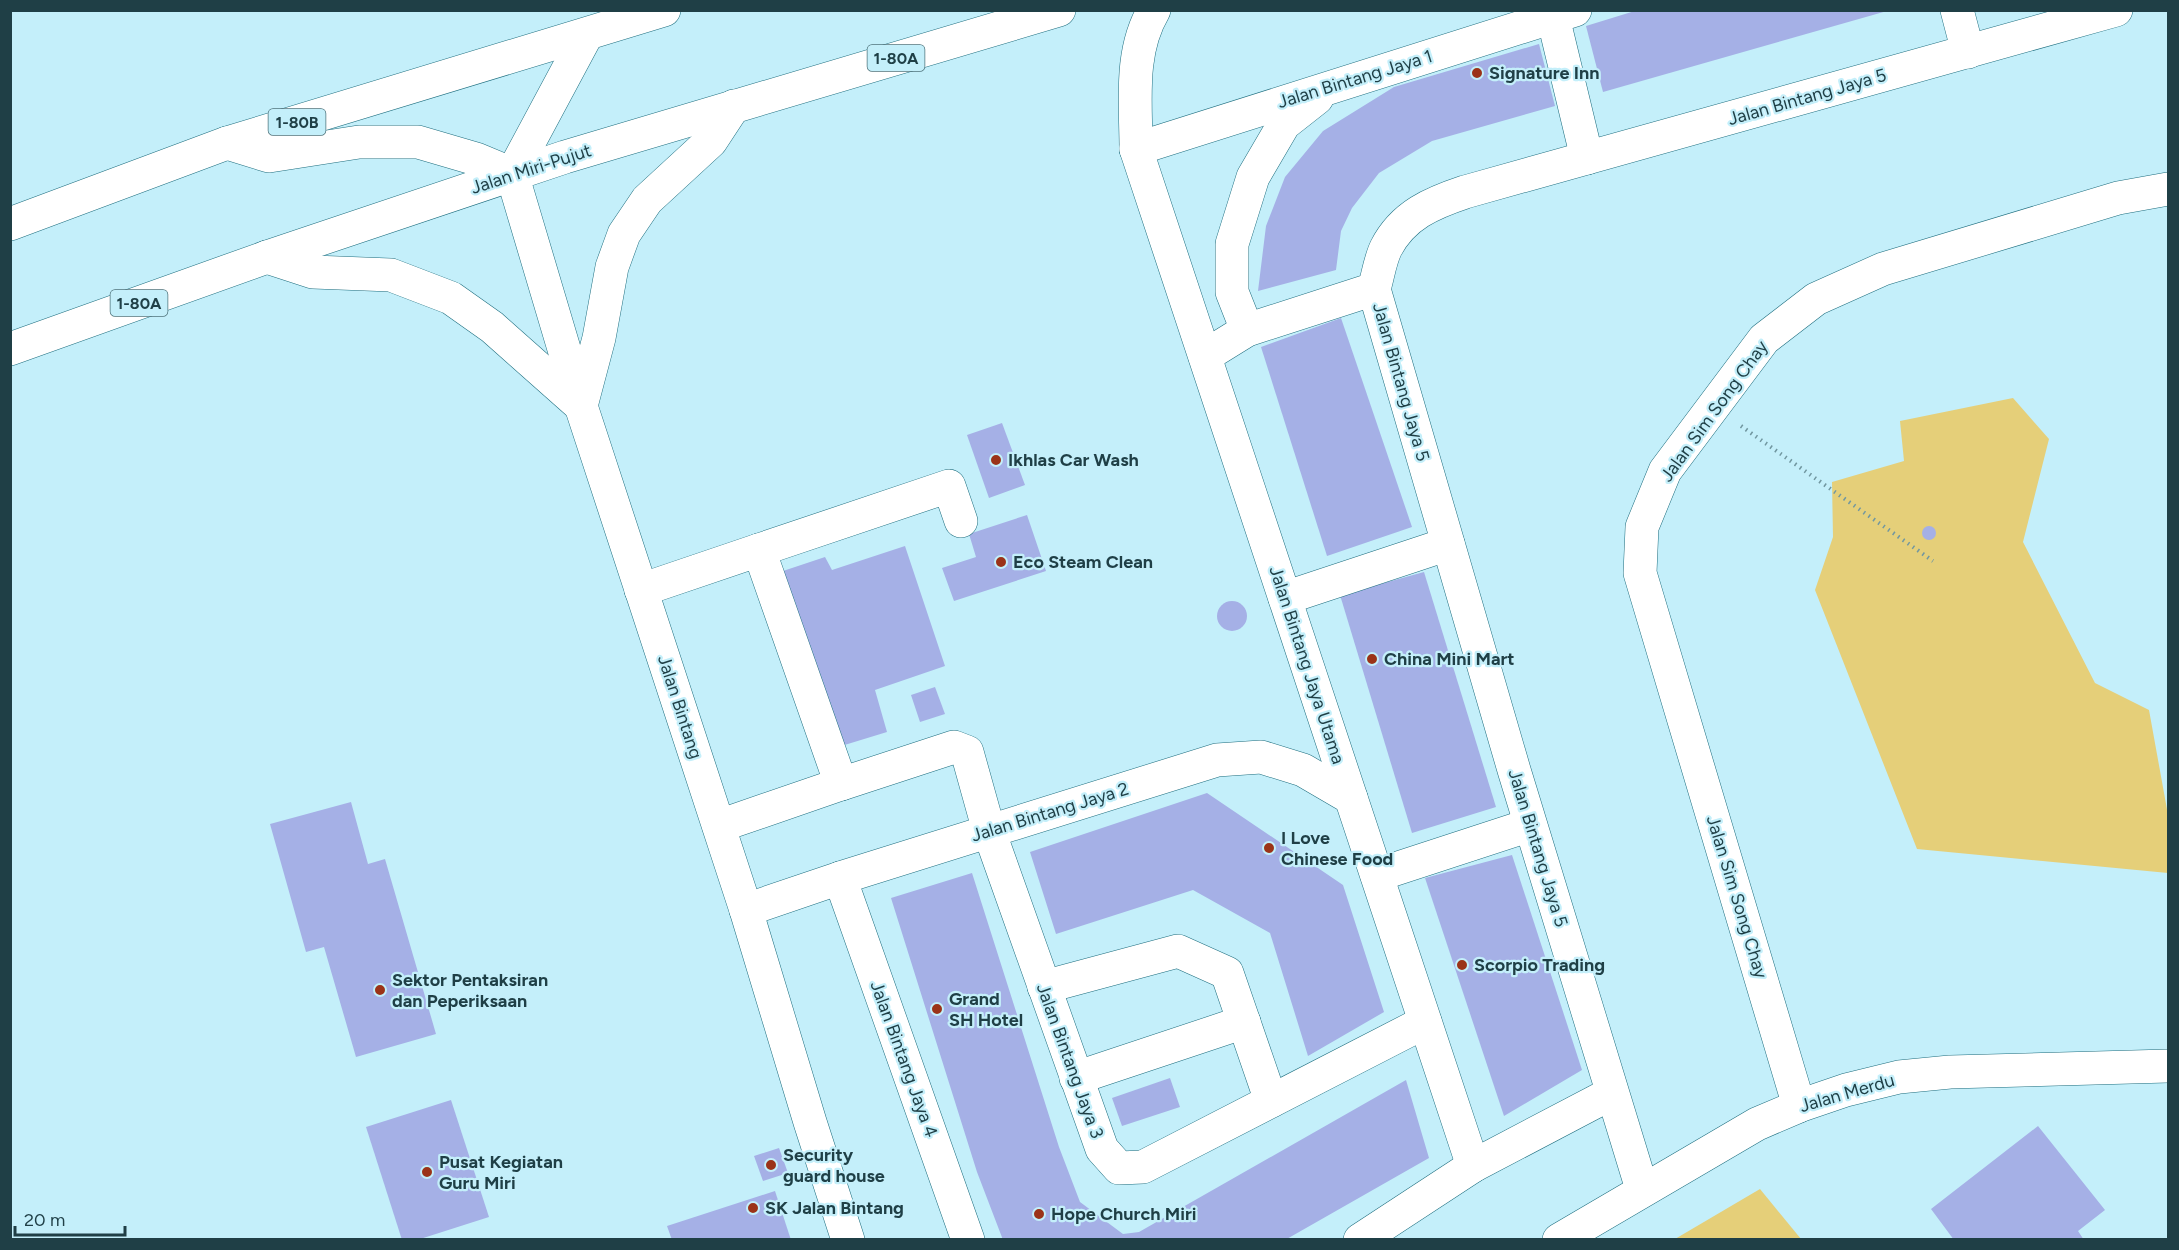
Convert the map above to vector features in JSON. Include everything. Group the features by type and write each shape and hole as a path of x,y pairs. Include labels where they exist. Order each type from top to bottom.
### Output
{"main road":[{"name":"1-80B","path":"10,224 227,143 664,10"},
{"name":"Jalan Miri-Pujut","path":"10,349 267,256 512,174 1059,10"},
{"name":"Jalan Bintang Jaya Utama","path":"1154,10 1146,24 1135,64 1136,149 1473,1166"},
{"path":"1957,10 1968,52"},
{"name":"Jalan Bintang Jaya 5","path":"1642,1190 1530,825 1374,289 1386,248 1402,226 1418,211 1465,192 2116,10"},
{"path":"1564,14 1587,158"},
{"name":"Jalan Bintang Jaya 1","path":"1136,149 1564,14"},
{"path":"227,143 269,156 359,142 418,142 476,159 512,174 587,34"},
{"path":"1247,330 1232,292 1232,244 1253,177 1284,124 1332,87"},
{"path":"267,256 313,273 391,274 451,298 492,327 581,406 599,338 612,267 624,234 647,200 711,141 734,106"},
{"name":"Jalan Bintang","path":"512,174 581,406 746,909 848,1239"},
{"name":"Jalan Sim Song Chay","path":"1798,1106 1640,573 1642,527 1665,471 1764,339 1816,299 1883,269 2118,198 2169,189"},
{"path":"1205,356 1247,330 1374,289"},
{"path":"641,590 949,486 961,521"},
{"path":"1285,598 1448,544"},
{"path":"719,826 841,784 759,550"},
{"name":"Jalan Bintang Jaya 3","path":"841,784 954,747 968,752 989,831 1076,1078 1102,1149 1119,1168 1143,1167 1425,1022"},
{"name":"Jalan Bintang Jaya 2","path":"746,909 1217,760 1261,757 1303,770 1351,798"},
{"path":"1377,875 1530,825"},
{"name":"Jalan Bintang Jaya 4","path":"840,878 968,1239"},
{"path":"1044,987 1178,951 1227,973 1271,1101"},
{"path":"1076,1078 1244,1022"},
{"name":"Jalan Merdu","path":"1559,1239 1757,1124 1798,1106 1846,1090 1899,1077 1950,1072 2169,1066"},
{"path":"1360,1239 1473,1166 1612,1093"}],"path":[{"path":"1713,406 1933,561"}],"shaded area":[{"path":"2013,398 2049,439 2023,542 2095,683 2149,710 2168,815 2168,873 1917,849 1815,590 1833,537 1832,482 1904,461 1900,421"},
{"path":"1760,1189 1801,1239 1675,1239"}],"building":[{"path":"1638,10 1887,11 1603,92 1586,26"},
{"path":"1539,44 1555,106 1432,141 1379,173 1352,208 1341,231 1336,270 1258,291 1266,226 1285,177 1323,131 1394,87"},
{"path":"1341,318 1412,527 1327,556 1261,347"},
{"name":"Ikhlas Car Wash","path":"1002,423 1025,485 989,498 967,435"},
{"name":"Eco Steam Clean","path":"1027,515 1046,571 954,601 942,568 976,557 969,534"},
{"path":"1926,526 1932,526 1936,533 1932,540 1926,540 1922,536 1922,530"},
{"path":"905,546 945,666 875,690 887,732 838,747 780,572 825,557 832,570"},
{"path":"1424,572 1496,807 1412,833 1340,595"},
{"path":"1232,601 1242,606 1247,616 1242,626 1232,631 1222,626 1217,616 1222,606"},
{"path":"935,687 945,714 920,722 911,695"},
{"path":"1207,793 1343,885 1384,1012 1308,1056 1270,933 1193,890 1056,934 1030,852"},
{"name":"Sektor Pentaksiran dan Peperiksaan","path":"351,802 368,864 385,859 436,1034 356,1057 324,947 306,952 270,824"},
{"path":"1512,855 1582,1070 1504,1116 1425,878"},
{"path":"972,873 1059,1147 1080,1202 1123,1234 1139,1232 1406,1080 1429,1158 1285,1240 1003,1240 977,1172 891,898"},
{"path":"1170,1078 1180,1107 1122,1126 1112,1098"},
{"name":"Pusat Kegiatan Guru Miri","path":"451,1100 489,1217 417,1240 402,1240 366,1127"},
{"path":"2038,1126 2105,1210 2078,1231 2084,1240 1954,1240 1931,1209"},
{"name":"Security guard house","path":"779,1148 788,1173 763,1181 754,1156"},
{"path":"775,1191 791,1240 672,1240 667,1226"}],"place":[{"name":"Signature Inn","path":"1477,73"},
{"name":"Ikhlas Car Wash","path":"996,460"},
{"name":"Eco Steam Clean","path":"1001,562"},
{"name":"China Mini Mart","path":"1372,659"},
{"name":"I Love Chinese Food","path":"1269,848"},
{"name":"Scorpio Trading","path":"1462,965"},
{"name":"Sektor Pentaksiran dan Peperiksaan","path":"380,990"},
{"name":"Grand SH Hotel","path":"937,1009"},
{"name":"Security guard house","path":"771,1165"},
{"name":"Pusat Kegiatan Guru Miri","path":"427,1172"},
{"name":"SK Jalan Bintang","path":"753,1208"},
{"name":"Hope Church Miri","path":"1039,1214"}]}
